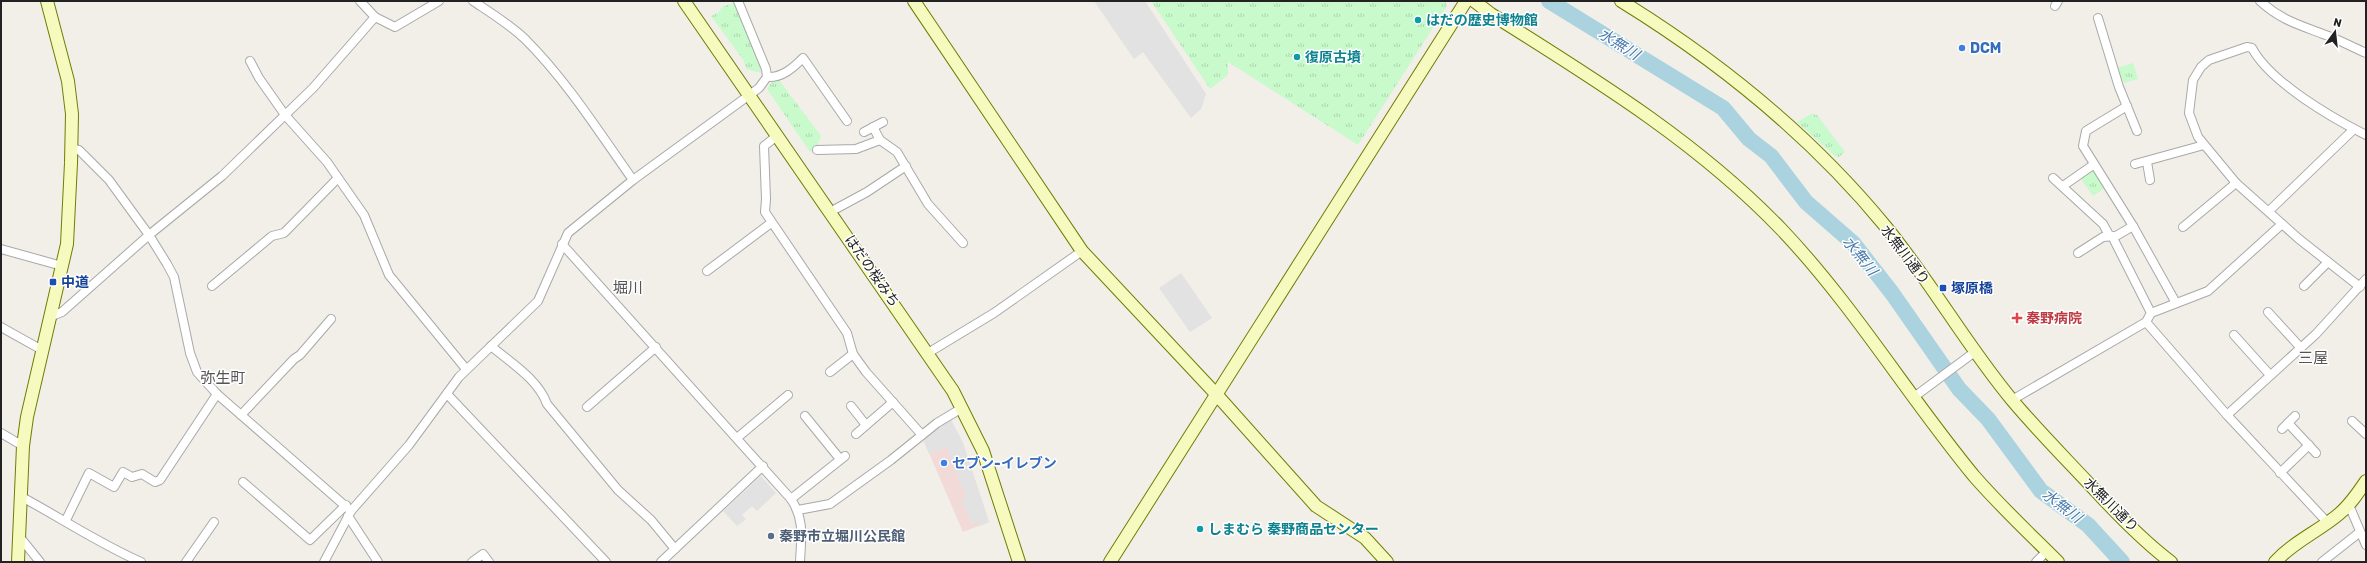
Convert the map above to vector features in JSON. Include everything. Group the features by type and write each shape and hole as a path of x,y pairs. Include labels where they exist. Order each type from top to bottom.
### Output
{"street":[{"path":"18,562 23,446 42,350 67,244 72,148 72,114 68,81 47,1"},
{"path":"360,1 375,17 395,27 439,1"},
{"path":"473,1 513,29 542,58 564,84 633,180"},
{"name":"はだの桜みち","path":"684,1 750,94 928,353 962,408 983,452 1019,562"},
{"path":"738,1 767,77"},
{"path":"914,1 1082,251 1216,394 1316,506 1365,538 1387,562"},
{"path":"1110,562 1466,1"},
{"path":"1474,1 1491,14 1634,105 1730,180 1782,230 1919,393 1975,477 2058,562"},
{"name":"水無川通り","path":"1621,1 1677,36 1728,73 1840,176 1886,228 1972,354 2012,400 2110,505 2171,562"},
{"path":"2260,1 2273,13 2289,22 2325,34 2366,53"},
{"path":"50,317 62,312 149,235 222,176 313,88 375,17"},
{"path":"2098,18 2117,80 2137,131"},
{"path":"2360,288 2282,224 2236,183 2204,145 2198,137 2189,114 2193,80 2200,67 2209,60 2247,47 2252,48 2258,59 2288,86 2366,136"},
{"path":"767,77 777,77 794,67 803,58 846,121"},
{"path":"250,61 259,78 285,115 338,178 364,215 389,275 466,369"},
{"path":"243,482 310,540 348,511 409,445 466,369 538,301 568,233 633,180 760,88 767,77"},
{"path":"2127,106 2086,130 2083,146 2093,165 2133,226 2176,303"},
{"path":"864,132 883,122"},
{"path":"873,127 880,140 897,152 928,204 963,243"},
{"path":"2269,211 2354,129"},
{"path":"778,136 764,146 766,198 765,212 770,223 817,286 847,334 854,354 866,372 922,435"},
{"path":"817,150 856,149 880,140"},
{"path":"2135,164 2204,145"},
{"path":"72,148 79,150 109,180 149,235 174,277 190,353 197,372 217,394 348,511 378,562"},
{"path":"2146,162 2150,180"},
{"path":"2063,186 2093,165"},
{"path":"830,212 867,192 906,166"},
{"path":"212,286 272,236 284,233 338,178"},
{"path":"2053,178 2103,224 2150,313"},
{"path":"2183,227 2236,183"},
{"path":"707,270 770,223"},
{"path":"2012,400 2146,322 2150,313 2208,291 2282,224"},
{"path":"2078,253 2110,236 2116,236 2133,226"},
{"path":"562,244 763,466 791,499 798,510 802,523 800,562"},
{"path":"1,249 62,266"},
{"path":"928,353 994,313 1082,251"},
{"path":"2304,286 2328,262"},
{"path":"2227,415 2316,334 2360,288 2366,279"},
{"path":"2268,312 2300,347"},
{"path":"241,415 294,359 300,355 331,319"},
{"path":"2146,322 2227,415 2327,522"},
{"path":"1,327 42,350"},
{"path":"2234,335 2270,375"},
{"path":"491,346 533,382 544,396 547,404 595,464 618,490 651,520 675,549"},
{"path":"587,407 656,347"},
{"path":"830,372 854,354"},
{"path":"1919,393 1972,354"},
{"path":"66,520 89,473 114,486 123,472 132,477 142,474 155,482 160,480 217,394"},
{"path":"447,394 606,562"},
{"path":"737,438 788,395"},
{"path":"856,434 893,402"},
{"path":"851,406 866,425"},
{"path":"798,510 830,504 937,423 962,408"},
{"path":"791,499 842,457 810,428 805,416"},
{"path":"2295,416 2285,426 2309,445 2316,453"},
{"path":"2352,421 2366,434"},
{"path":"1,433 23,446"},
{"path":"2280,472 2309,445"},
{"path":"661,562 763,466"},
{"path":"2275,562 2283,554 2349,505 2366,481"},
{"path":"20,496 66,520 92,539 141,562"},
{"path":"2349,505 2366,545"},
{"path":"324,562 348,511"},
{"path":"186,562 214,522"},
{"path":"2322,562 2360,532"},
{"path":"18,536 40,562"},
{"path":"2036,562 2047,551"},
{"path":"472,562 483,554 489,562"}],"shaded area":[{"path":"1094,1 1145,1 1206,94 1201,109 1191,118 1143,52 1134,59"},
{"path":"1181,273 1212,318 1190,332 1159,288"},
{"path":"951,420 963,443 989,522 963,532 923,439 943,425 942,423"},
{"path":"951,420 963,443 989,522 980,526 978,522 972,525 962,500 966,497 947,447 929,454 923,439 943,425 942,423"},
{"path":"761,476 776,493 757,511 752,506 742,515 746,519 737,526 723,511"}],"green space":[{"path":"1151,1 1446,1 1447,6 1358,145 1228,62 1228,75 1210,89"},
{"path":"735,2 758,58 761,73 746,69 744,61 711,16 721,11 720,8"},
{"path":"2133,63 2138,79 2124,83 2122,78 2119,78 2116,68"},
{"path":"773,80 779,80 821,136 816,149 810,152 767,89"},
{"path":"1811,114 1817,115 1845,152 1839,157 1835,156 1797,122"},
{"path":"2090,171 2094,172 2105,188 2093,196 2080,178"}],"waterway":[{"name":"水無川","path":"1549,1 1723,108 1749,139 1771,156 1806,202 1853,243 1892,293 1959,389 1988,419 2041,491 2088,525 2122,562"}],"place":[{"name":"はだの歴史博物館","path":"1418,20"},
{"name":"DCM","path":"1962,48"},
{"name":"復原古墳","path":"1297,57"},
{"name":"中道","path":"53,282"},
{"name":"塚原橋","path":"1943,288"},
{"name":"秦野病院","path":"2017,318"},
{"name":"セブン-イレブン","path":"944,463"},
{"name":"しまむら 秦野商品センター","path":"1200,529"},
{"name":"秦野市立堀川公民館","path":"771,536"}],"district":[{"name":"堀川","path":"628,288"},
{"name":"三屋","path":"2313,358"},
{"name":"弥生町","path":"223,378"}]}
